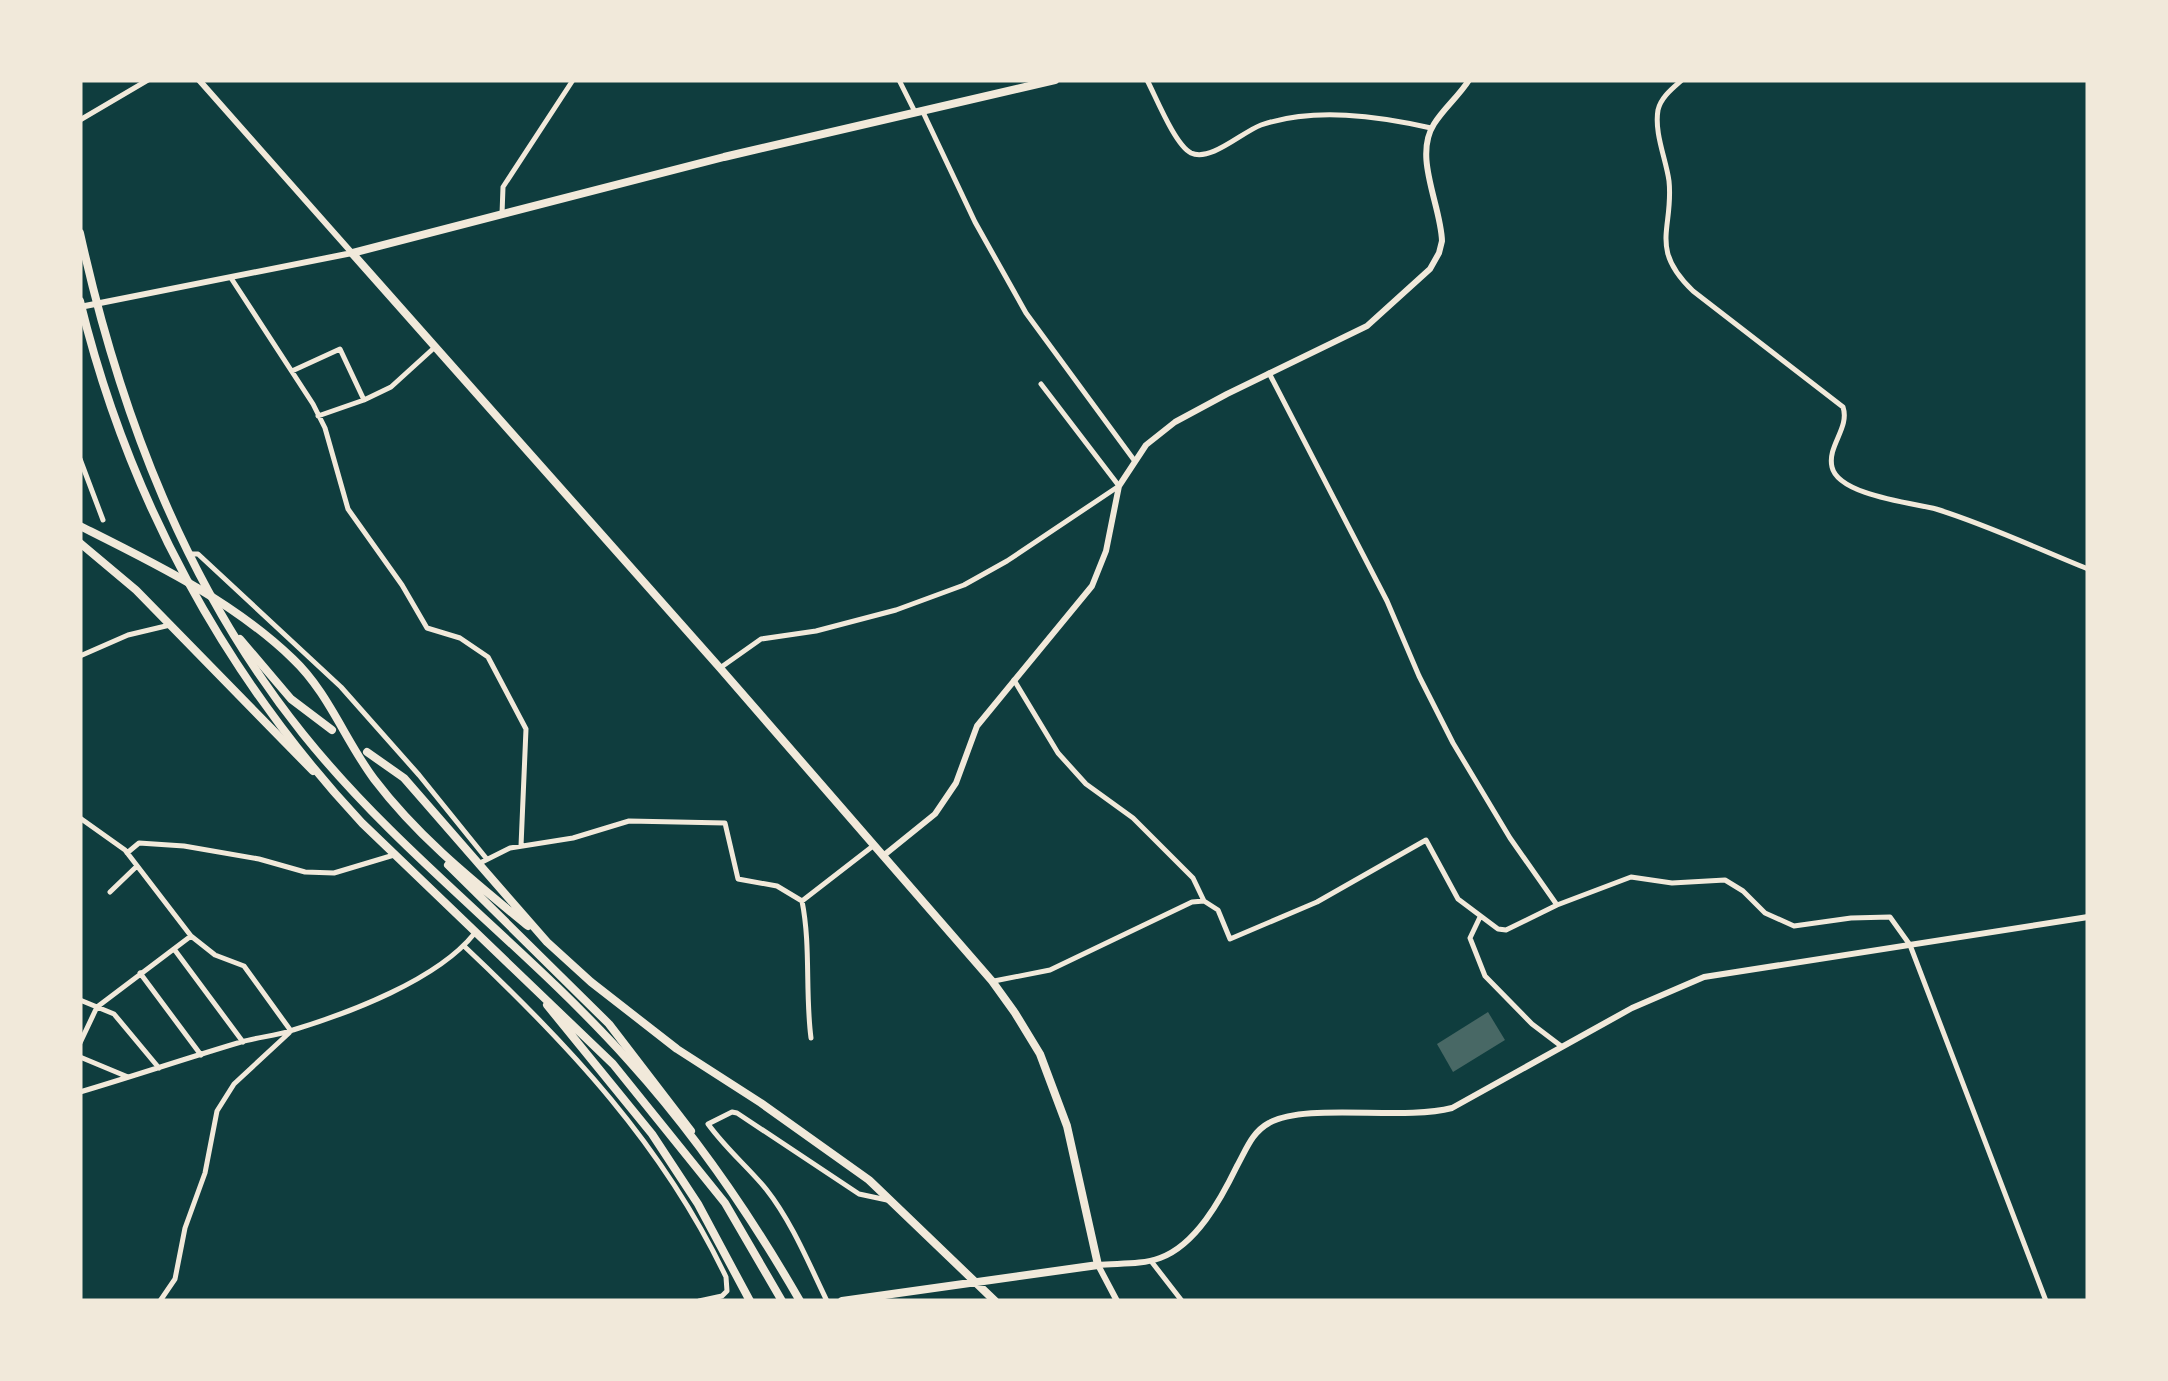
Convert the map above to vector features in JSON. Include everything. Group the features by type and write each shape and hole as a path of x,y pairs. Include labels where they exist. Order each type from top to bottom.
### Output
{"main road":[{"path":"199,80 992,981 1028,1032 1056,1094 1075,1156 1098,1265 1116,1301"},
{"path":"327,786 245,678 170,551 128,455 80,305 352,253 1055,80"},
{"path":"882,857 935,814 956,783 977,726 1092,586 1106,551 1119,486 1146,446 1176,422 1367,326 1435,262 1442,231 1426,148 1431,128 1469,80"},
{"path":"80,234 133,427 150,473 188,554 277,700 338,774 423,864 617,1048 708,1154"},
{"path":"80,526 165,569 230,610 266,635 304,670 372,776 456,876 570,982 660,1086 742,1203 798,1298"},
{"path":"80,543 136,590 394,856 613,1064 700,1169 781,1298"},
{"path":"234,632 291,699 332,730"},
{"path":"367,752 404,778 548,942"},
{"path":"440,854 634,1017 818,1142 895,1201 995,1301"},
{"path":"842,1301 1150,1261 1170,1253 1194,1233 1230,1180 1250,1141 1268,1124 1293,1116 1420,1114 1452,1108 1644,1001 1704,977 2088,917"},
{"path":"528,980 652,1134 698,1204 750,1301"}],"street":[{"path":"80,120 148,80"},
{"path":"502,214 503,187 572,80"},
{"path":"899,80 1026,313 1134,460"},
{"path":"1147,80 1181,145 1197,155 1207,154 1256,127 1304,115 1431,128"},
{"path":"1682,80 1666,95 1658,110 1669,181 1664,242 1678,274 1692,291 1842,407 1844,424 1832,455 1836,474 1867,493 1958,516 2088,569"},
{"path":"231,277 318,416 348,509 365,537 402,584 426,628 460,638 488,657 526,729 522,846"},
{"path":"318,416 391,386 435,348"},
{"path":"292,371 340,349 364,400"},
{"path":"1269,373 1387,601 1453,743 1510,838 1557,905"},
{"path":"720,668 762,638 816,632 896,610 964,585 1119,486 1040,384"},
{"path":"80,459 102,520"},
{"path":"188,554 198,554 341,688 486,858"},
{"path":"80,656 128,635 170,625"},
{"path":"1014,680 1058,752 1086,784 1118,805 1193,878 1204,900 1218,910 1230,939 1317,902 1426,840 1458,898 1506,930 1557,905 1631,877 1672,883 1714,878 1732,884 1765,913 1786,924 1804,926 1851,918 1890,917 1910,945 2046,1301"},
{"path":"80,818 127,853 191,936 215,955 244,966 291,1031"},
{"path":"478,865 486,858 522,846 572,838 628,820 724,824 738,879 777,886 802,900"},
{"path":"127,853 139,843 184,846 305,872 334,873 394,856"},
{"path":"802,900 872,846"},
{"path":"110,892 137,866"},
{"path":"802,900 808,933 806,999 811,1038"},
{"path":"992,981 1050,970 1192,902 1204,900"},
{"path":"1480,916 1470,938 1485,976 1532,1024 1564,1047"},
{"path":"80,1092 351,1010 400,987 464,946 474,934"},
{"path":"80,1042 97,1007 191,936"},
{"path":"464,946 580,1059 625,1113 675,1184 726,1276 727,1291 722,1296 699,1301"},
{"path":"174,949 243,1042"},
{"path":"140,973 201,1056"},
{"path":"80,1000 114,1014 160,1069"},
{"path":"160,1301 174,1278 184,1228 205,1172 217,1111 234,1084 291,1031"},
{"path":"80,1057 129,1078"},
{"path":"827,1301 766,1190 728,1152 708,1124 737,1113 859,1194 895,1201"},
{"path":"1150,1261 1182,1301"}],"building":[{"path":"1488,1012 1505,1040 1453,1072 1437,1044"}]}
